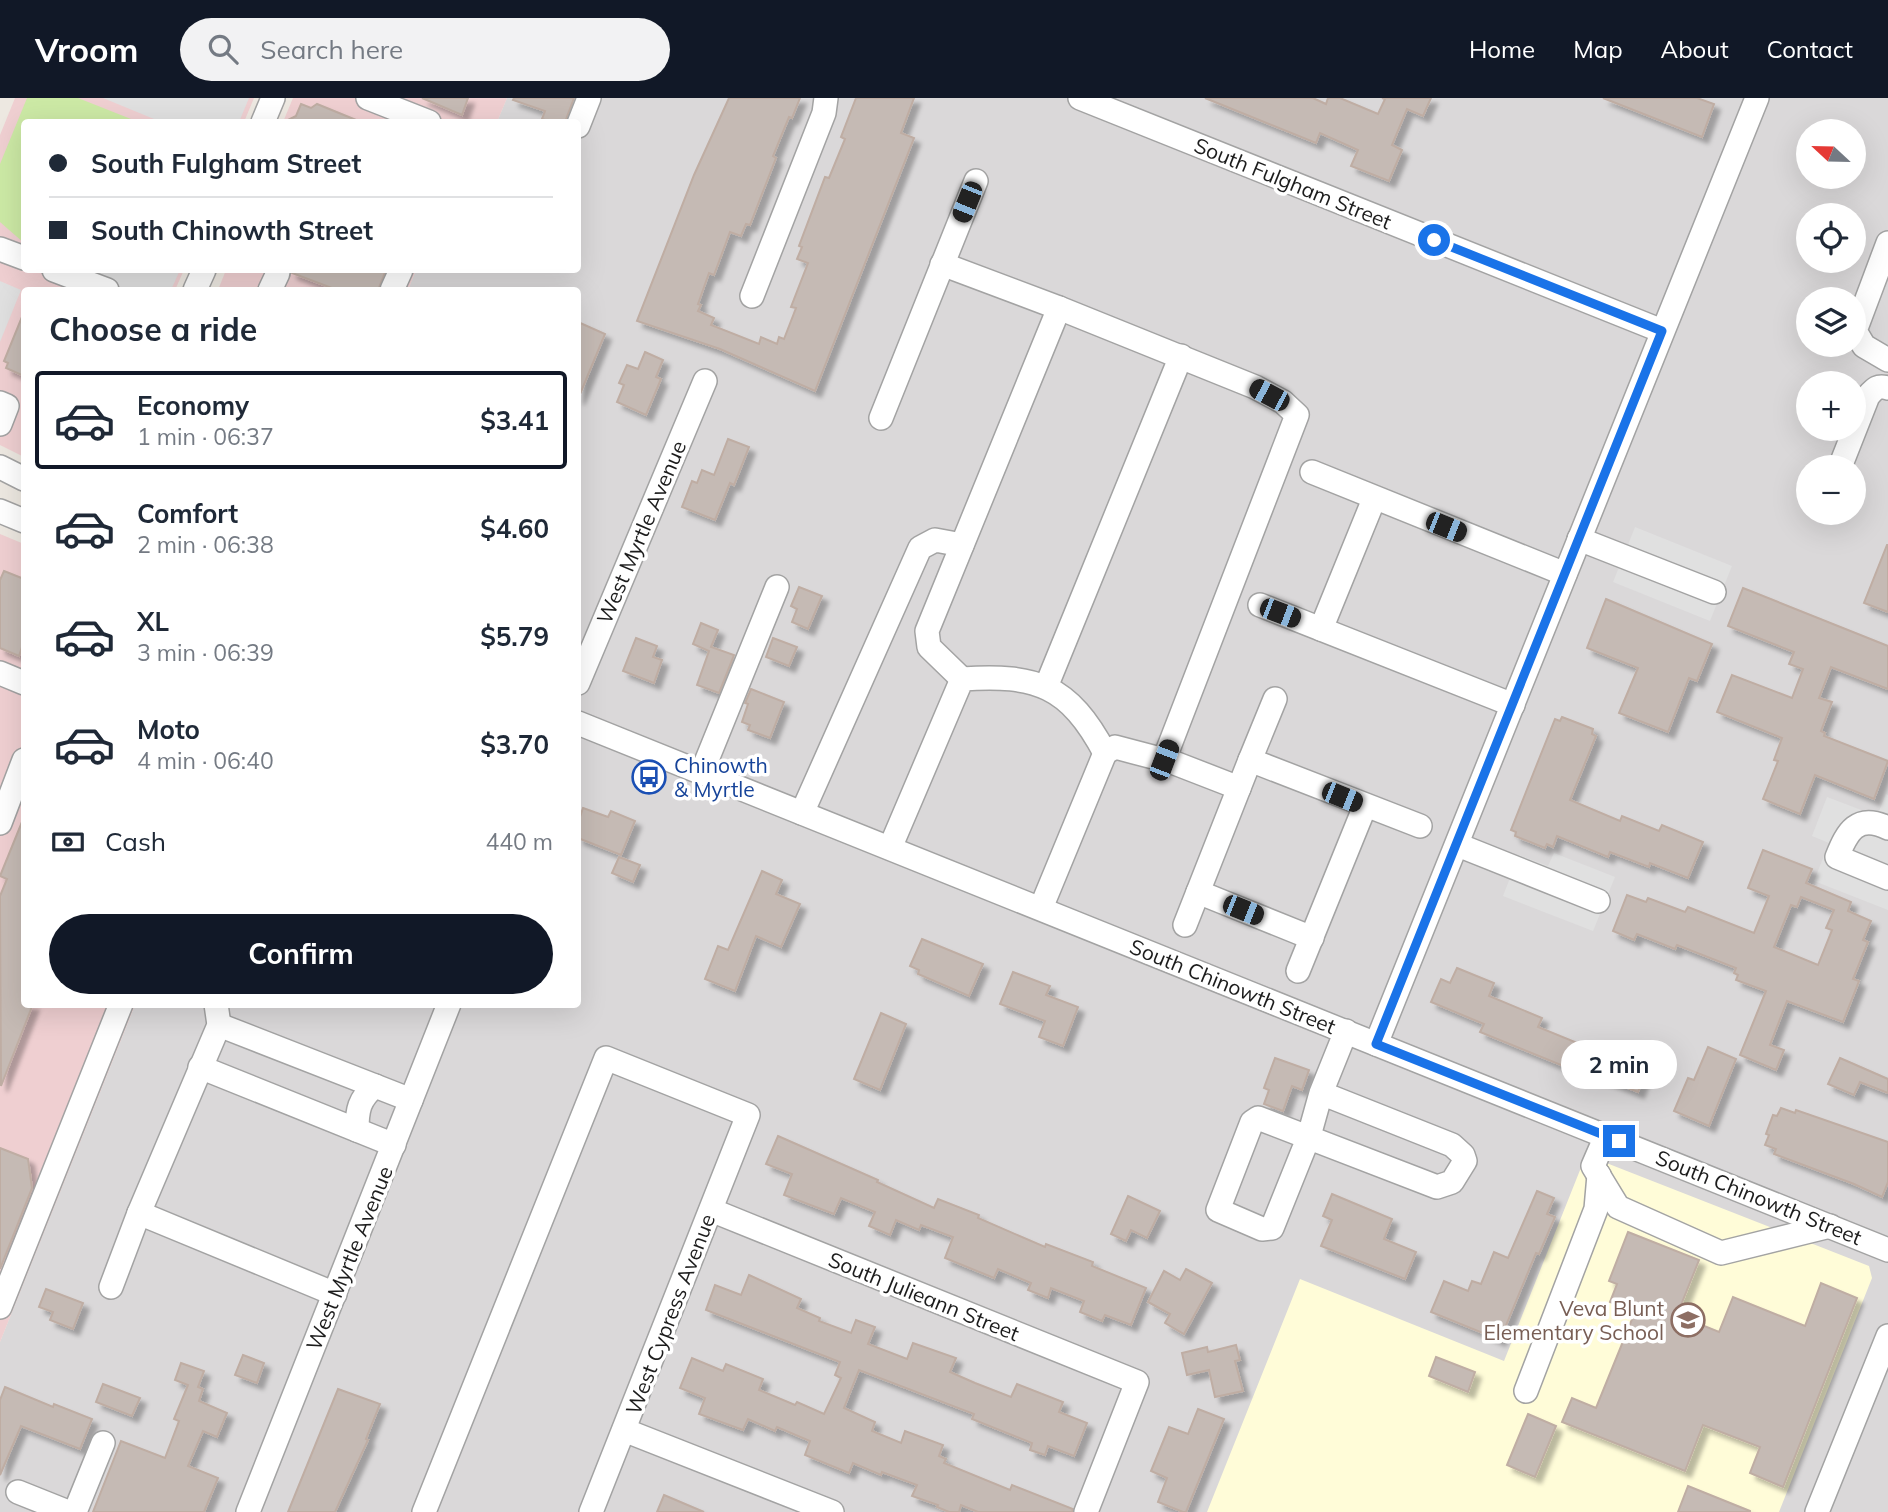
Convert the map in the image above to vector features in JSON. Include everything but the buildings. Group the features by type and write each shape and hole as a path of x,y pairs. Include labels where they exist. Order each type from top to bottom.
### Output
{"street":[{"path":"264,119 273,98"},
{"path":"368,98 421,119"},
{"path":"581,119 589,98"},
{"path":"752,296 824,113 826,98"},
{"name":"South Fulgham Street","path":"1080,98 1662,331"},
{"path":"1376,1044 1757,98"},
{"path":"881,418 975,181"},
{"path":"1888,243 1855,331 1864,346 1888,360"},
{"path":"1,252 21,257"},
{"path":"942,264 1255,387 1283,402 1297,415 1164,760"},
{"path":"62,273 99,287"},
{"path":"1059,308 927,631 929,647 962,679 993,677 1034,682 1053,689 1092,728 1105,753"},
{"path":"1046,687 1181,356"},
{"name":"West Myrtle Avenue","path":"581,676 705,382"},
{"path":"1845,455 1868,396 1880,386 1888,388"},
{"path":"0,403 7,406 0,424"},
{"path":"0,467 21,478"},
{"path":"1312,472 1565,574"},
{"path":"1321,629 1374,499"},
{"path":"0,512 21,520"},
{"path":"1579,539 1714,592"},
{"path":"802,813 920,548 935,540 962,545"},
{"path":"702,772 777,587"},
{"path":"1260,605 1513,705"},
{"path":"0,673 21,682"},
{"path":"890,848 962,679"},
{"path":"1185,925 1275,699"},
{"name":"South Chinowth Street","path":"581,724 1888,1250"},
{"path":"1041,908 1105,753 1115,747 1164,760 1239,789"},
{"path":"1250,760 1420,826"},
{"path":"0,823 8,780 21,764"},
{"path":"1298,971 1365,806"},
{"path":"1888,828 1869,823 1857,825 1846,835 1837,857 1888,878"},
{"path":"1458,845 1598,901"},
{"path":"1198,892 1312,937"},
{"path":"0,1307 119,1008"},
{"name":"West Myrtle Avenue","path":"248,1512 447,1008"},
{"path":"111,1287 139,1213 201,1067 218,1015 411,1100"},
{"path":"1321,1093 1452,1145 1463,1155 1465,1161 1452,1182 1437,1187 1308,1136 1258,1118 1252,1122 1218,1210 1262,1229 1272,1228 1308,1136 1321,1093 1346,1031"},
{"name":"West Cypress Avenue","path":"424,1512 606,1058 748,1115 591,1512"},
{"path":"201,1067 394,1145"},
{"path":"357,1130 357,1111 361,1100 375,1086"},
{"path":"1606,1136 1593,1166 1618,1207 1721,1253 1830,1226"},
{"path":"1526,1391 1596,1209 1599,1175"},
{"name":"South Julieann Street","path":"710,1210 1137,1381 1086,1512"},
{"path":"139,1213 335,1294"},
{"path":"1817,1512 1888,1335"},
{"path":"624,1430 832,1512"},
{"path":"75,1512 103,1443"},
{"path":"18,1492 68,1512"}],"shaded area":[{"path":"15,98 254,98 245,119 21,119 21,273 183,273 176,287 21,287 21,456 0,445 0,135"},
{"path":"103,98 249,98 240,119 154,119"},
{"path":"293,98 507,98 498,119 284,119"},
{"path":"507,98 1888,98 1888,1512 0,1512 0,1342 134,1008 581,1008 581,287 409,287 415,273 581,273 581,119 498,119"},
{"path":"92,273 179,273 172,287 86,287"},
{"path":"225,273 415,273 409,287 219,287"},
{"path":"0,281 21,290 0,342"},
{"path":"1635,527 1732,566 1710,621 1613,582"},
{"path":"0,534 21,543 21,1008 134,1008 0,1342"},
{"path":"1886,794 1888,910 1814,881 1829,843 1812,836 1827,797 1877,816"},
{"path":"1554,853 1615,877 1593,931 1503,896 1519,855 1548,866"},
{"name":"Veva Blunt Elementary School","path":"1586,1155 1869,1266 1872,1278 1779,1512 1207,1512 1300,1279 1504,1361"}],"green space":[{"path":"27,98 78,98 131,119 21,119 21,240 0,222 0,164"}],"place":[{"name":"Chinowth & Myrtle","path":"649,777"},
{"name":"Veva Blunt Elementary School","path":"1688,1320"}],"route":[{"path":"1434,240 1662,331 1376,1044 1619,1141"}]}
